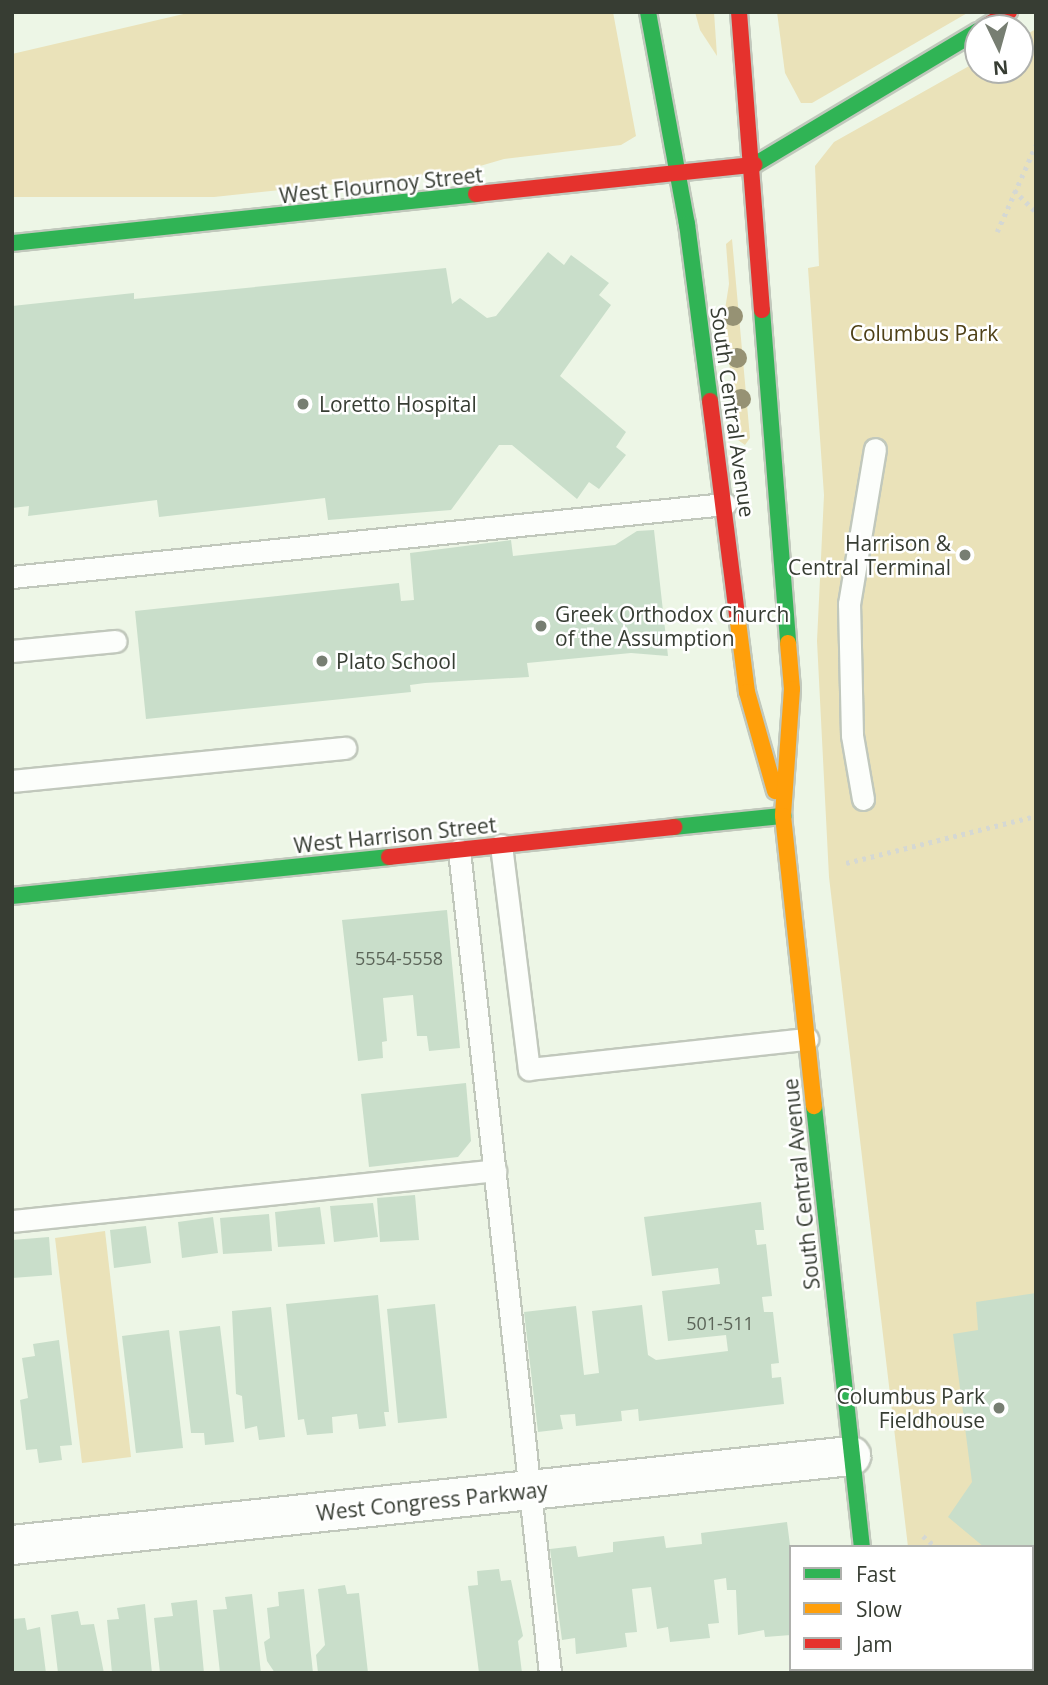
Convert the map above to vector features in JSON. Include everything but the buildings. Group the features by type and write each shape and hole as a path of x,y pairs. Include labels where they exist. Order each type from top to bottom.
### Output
{"main road":[{"name":"South Central Avenue","path":"648,12 680,176 725,504 747,692 783,816 862,1545"},
{"name":"South Central Avenue","path":"739,12 754,165 792,689 783,816"},
{"path":"754,165 964,39"},
{"name":"West Flournoy Street","path":"12,243 680,176 754,165"},
{"name":"West Harrison Street","path":"12,896 783,816"}],"street":[{"name":"West Congress Parkway","path":"12,1545 851,1457"}],"lane":[{"path":"863,799 852,735 849,604 875,449"},
{"path":"12,577 725,504"},
{"path":"12,651 116,640"},
{"path":"12,781 345,748"},
{"path":"501,845 529,1069 807,1040"},
{"path":"459,850 550,1673"},
{"path":"12,1221 495,1170"}],"path":[{"path":"996,232 1036,145"},
{"path":"1014,190 1036,212"},
{"path":"846,863 1036,816"},
{"path":"923,1536 934,1545"}],"green space":[{"path":"192,12 613,12 636,136 621,145 504,159 463,171 214,197 12,197 12,54"},
{"path":"695,12 714,12 717,56 700,30"},
{"path":"777,12 969,12 812,103 801,103 785,73"},
{"name":"Columbus Park","path":"1036,29 1036,1673 922,1671 1034,1671 1034,1545 908,1545 829,877 817,641 824,495 808,268 819,266 815,166 834,142 964,69 964,84 1034,84"},
{"path":"732,239 750,438 745,445 738,440 724,316 729,284 726,244"},
{"path":"105,1231 131,1457 82,1463 55,1238"}],"traffic: fast":[{"path":"648,12 687,224 710,401"},
{"path":"754,165 964,39"},
{"path":"12,243 476,194"},
{"path":"762,310 788,643"},
{"path":"674,827 783,816"},
{"path":"12,896 389,857"},
{"path":"814,1106 862,1545"}],"traffic: slow":[{"path":"737,614 747,692 775,791"},
{"path":"788,643 792,689 783,816 814,1106"}],"traffic: jam":[{"path":"739,12 762,310"},
{"path":"476,194 754,165"},
{"path":"710,401 737,614"},
{"path":"389,857 674,827"}],"place":[{"name":"Loretto Hospital","path":"303,404"},
{"name":"Harrison & Central Terminal","path":"965,555"},
{"name":"Greek Orthodox Church of the Assumption","path":"541,626"},
{"name":"Plato School","path":"322,661"},
{"name":"Columbus Park Fieldhouse","path":"999,1408"}]}
